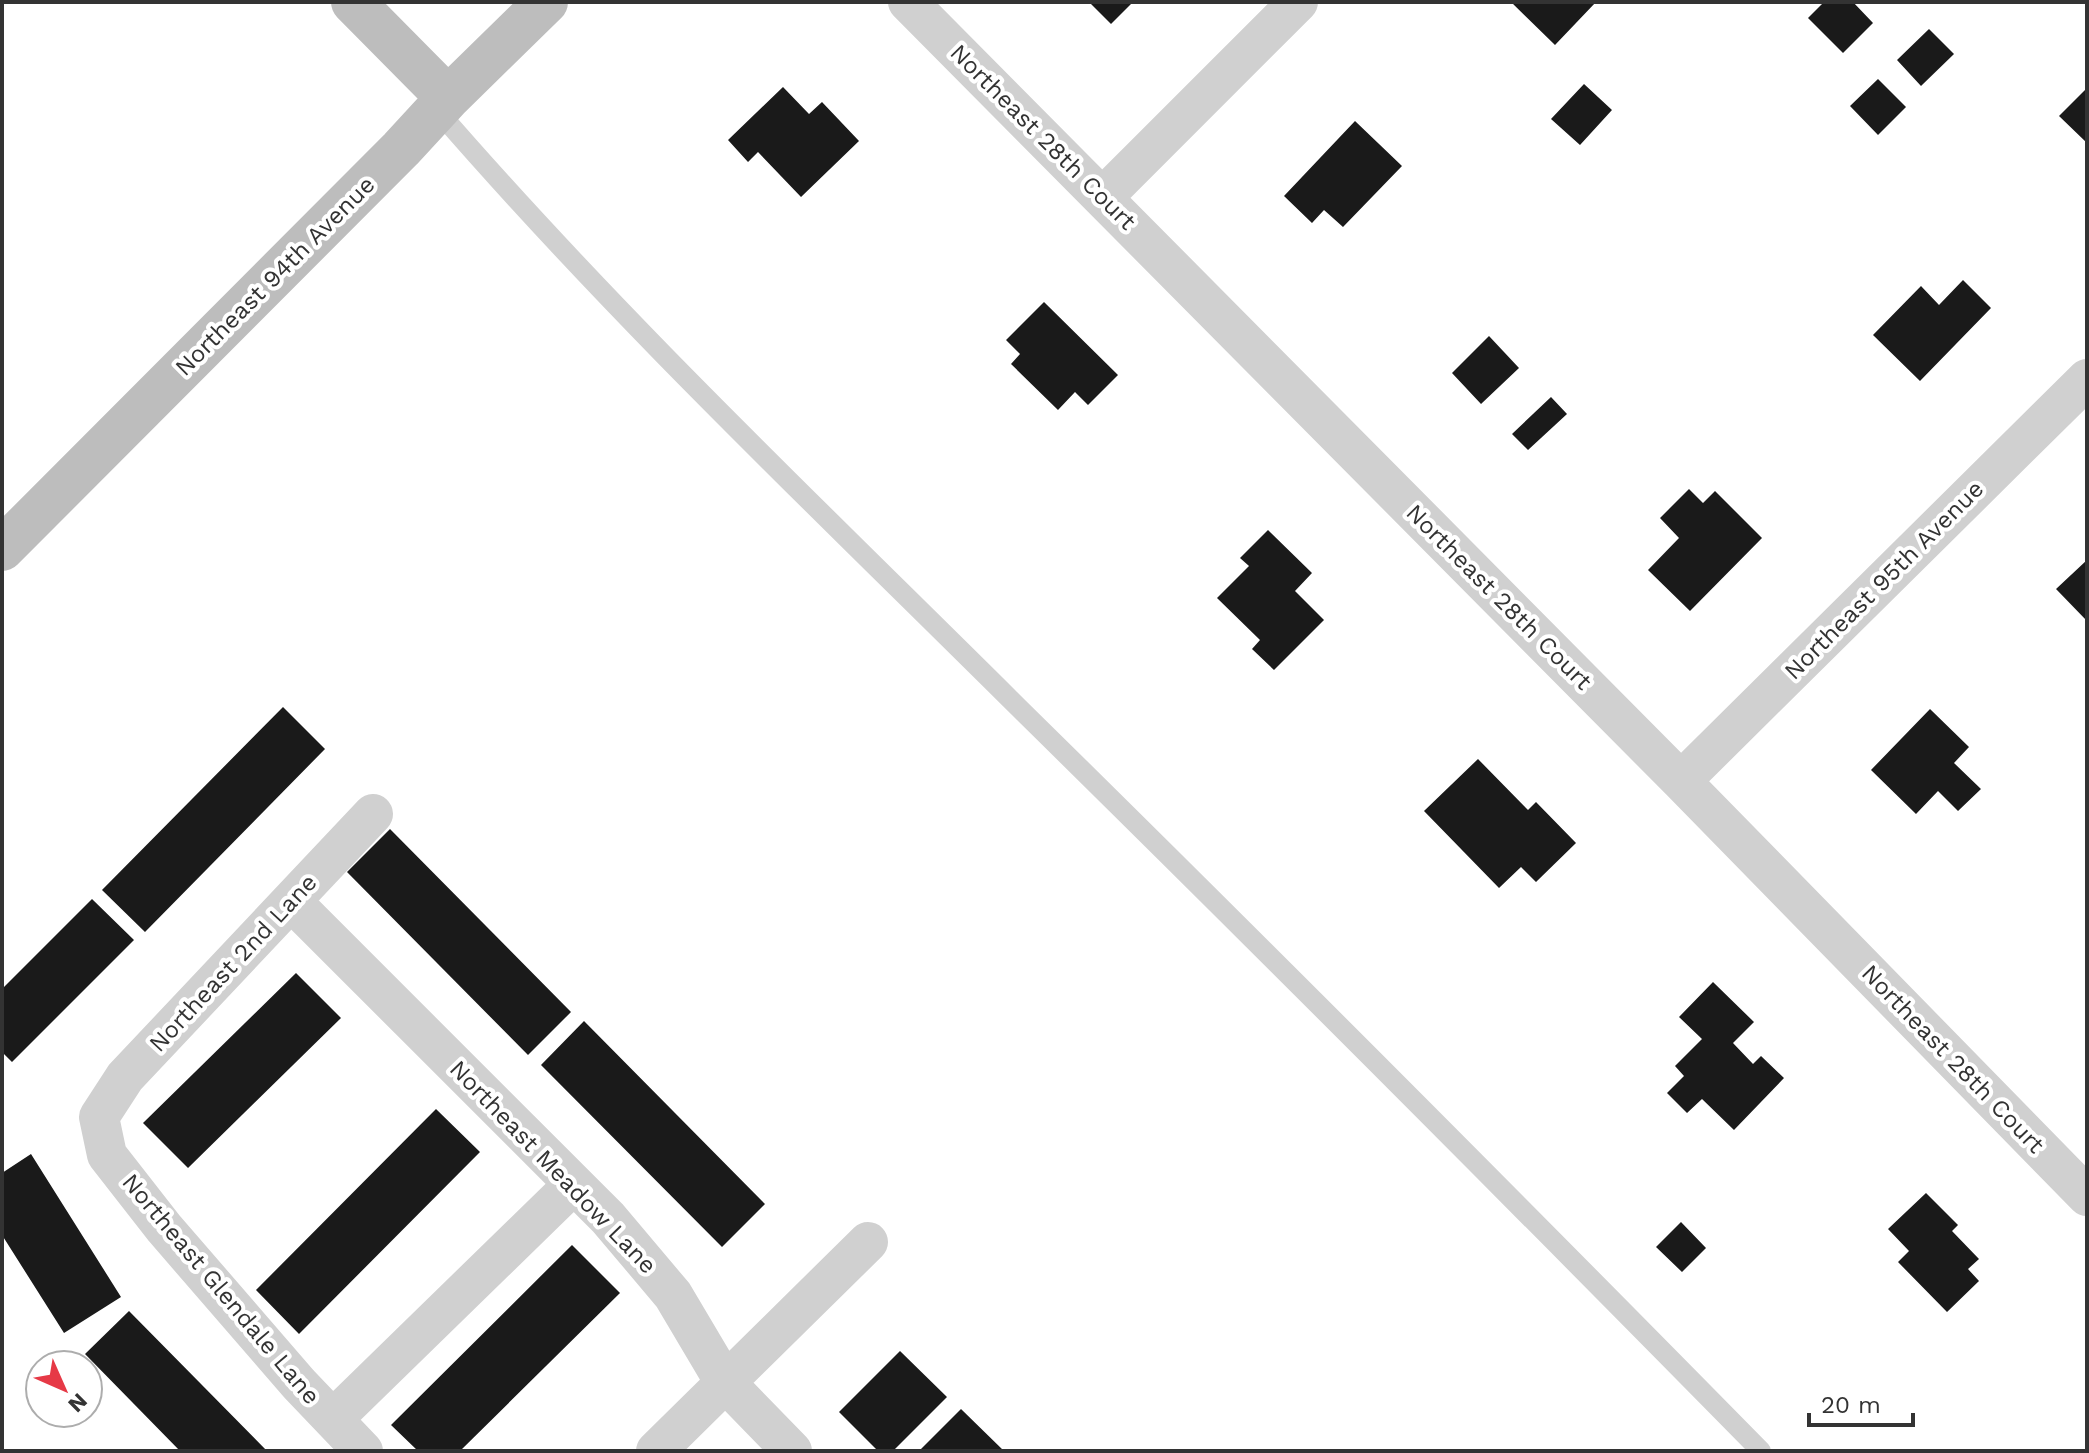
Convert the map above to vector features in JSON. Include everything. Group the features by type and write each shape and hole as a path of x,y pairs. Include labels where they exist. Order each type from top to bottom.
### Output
{"main road":[{"path":"353,2 442,104"},
{"name":"Northeast 94th Avenue","path":"2,549 546,2"}],"street":[{"name":"Northeast 28th Court","path":"908,2 1681,781 2087,1196"},
{"path":"1103,197 1298,2"},
{"name":"Northeast 95th Avenue","path":"1681,781 2087,379"},
{"name":"Northeast 2nd Lane","path":"99,1117 125,1077 373,814"},
{"name":"Northeast Meadow Lane","path":"291,901 608,1218 673,1295 724,1381 792,1451"},
{"name":"Northeast Glendale Lane","path":"99,1117 107,1155 145,1204 299,1384 363,1451"},
{"path":"333,1419 574,1184"},
{"path":"656,1451 868,1242"}],"lane":[{"path":"442,104 502,185 620,311 1233,918 1761,1451"}],"building":[{"path":"1089,2 1133,2 1111,24"},
{"path":"1511,2 1596,2 1555,45"},
{"path":"1824,2 1853,2 1873,23 1843,53 1808,18"},
{"path":"1929,29 1954,54 1921,86 1897,60"},
{"path":"1878,79 1906,107 1878,135 1850,106"},
{"path":"1584,84 1612,110 1580,145 1551,119"},
{"path":"783,87 809,114 822,102 859,141 801,197 758,152 748,162 728,140"},
{"path":"2087,88 2087,143 2059,116"},
{"path":"1355,121 1402,166 1343,227 1324,210 1312,223 1284,196"},
{"path":"1963,280 1991,308 1920,381 1873,335 1921,286 1939,305"},
{"path":"1044,302 1118,375 1088,405 1075,392 1058,410 1011,364 1020,354 1006,340"},
{"path":"1489,336 1519,368 1481,404 1452,373"},
{"path":"1551,397 1567,414 1528,450 1512,434"},
{"path":"1689,489 1703,503 1715,491 1762,538 1690,611 1648,570 1679,538 1660,518"},
{"path":"1268,530 1312,573 1295,591 1324,620 1274,670 1252,649 1260,640 1217,598 1249,566 1240,558"},
{"path":"2087,560 2087,621 2056,589"},
{"path":"283,707 325,749 145,932 102,890"},
{"path":"1930,709 1969,747 1954,763 1981,789 1958,811 1938,791 1916,814 1871,770"},
{"path":"1478,759 1528,810 1536,802 1576,843 1536,882 1521,867 1499,888 1424,811"},
{"path":"390,829 571,1012 528,1055 347,872"},
{"path":"92,899 134,940 12,1062 2,1052 2,989"},
{"path":"296,973 341,1018 188,1168 143,1123"},
{"path":"1713,982 1754,1022 1733,1043 1753,1064 1761,1056 1784,1078 1734,1130 1702,1099 1687,1113 1667,1093 1684,1076 1675,1066 1702,1039 1679,1017"},
{"path":"584,1021 765,1204 722,1247 541,1065"},
{"path":"436,1109 480,1152 299,1334 256,1290"},
{"path":"31,1154 121,1297 64,1333 2,1235 2,1173"},
{"path":"1926,1193 1958,1225 1952,1231 1979,1259 1968,1269 1979,1281 1947,1312 1898,1262 1909,1251 1888,1229"},
{"path":"1681,1222 1706,1248 1682,1272 1656,1247"},
{"path":"572,1245 620,1293 460,1451 418,1451 391,1425"},
{"path":"129,1311 267,1451 180,1451 104,1373 104,1349 90,1349"},
{"path":"900,1351 947,1397 893,1451 878,1451 839,1412"},
{"path":"961,1409 1004,1451 919,1451"}]}
